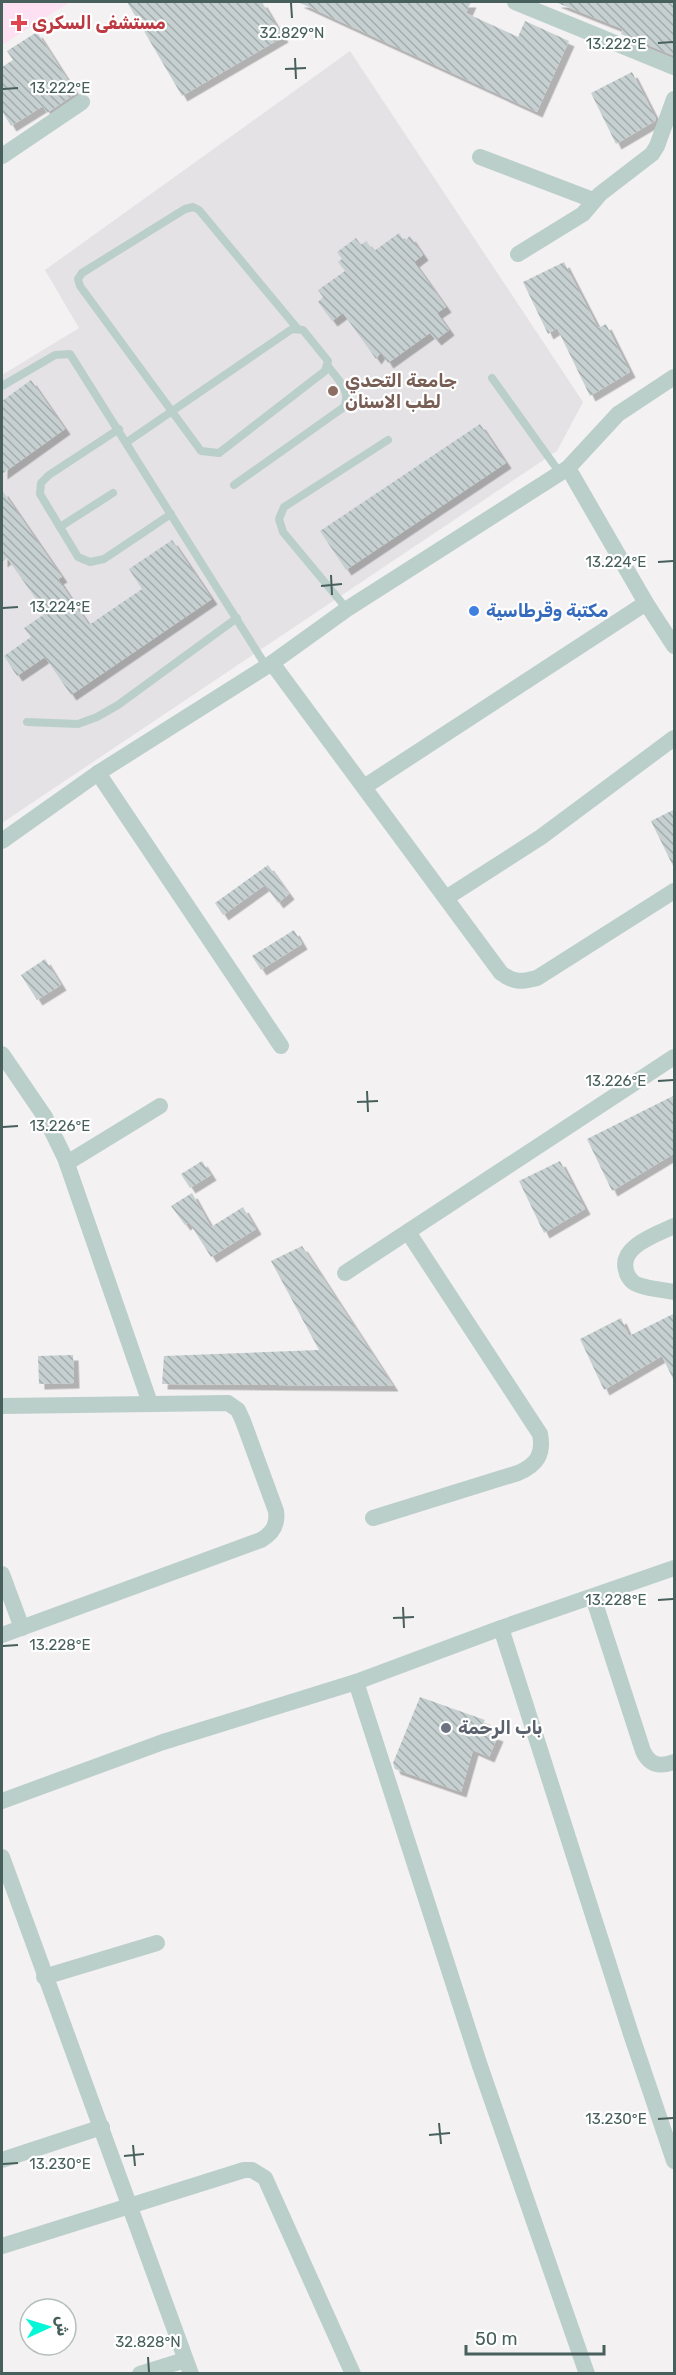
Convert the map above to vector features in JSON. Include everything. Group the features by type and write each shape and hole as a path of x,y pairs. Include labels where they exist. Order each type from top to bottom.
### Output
{"street":[{"path":"515,2 675,67"},
{"path":"518,254 578,218 593,200 652,154 675,99"},
{"path":"2,156 82,102"},
{"path":"480,158 593,200"},
{"path":"2,842 98,772 269,664 347,609 564,471 618,414 675,377"},
{"path":"564,471 675,646"},
{"path":"364,787 646,603"},
{"path":"269,664 364,787 501,973 511,981 537,978 675,891"},
{"path":"446,898 541,837 675,738"},
{"path":"98,772 281,1046"},
{"path":"2,1054 45,1117 67,1163 150,1403"},
{"path":"345,1273 675,1057"},
{"path":"67,1163 160,1106"},
{"path":"675,1226 634,1247 627,1255 624,1265 627,1275 634,1283 675,1292"},
{"path":"373,1518 518,1473 536,1464 541,1454 540,1434 408,1232"},
{"path":"2,1406 228,1403 234,1406 243,1421 276,1511 277,1520 274,1528 261,1540 2,1635"},
{"path":"2,1801 163,1742 356,1682 501,1628 675,1569"},
{"path":"2,1575 22,1628"},
{"path":"593,1596 647,1760 656,1765 675,1762"},
{"path":"501,1628 631,2034 675,2161"},
{"path":"356,1682 480,2066 586,2373"},
{"path":"2,1857 188,2367 140,2373"},
{"path":"44,1977 157,1943"},
{"path":"2,2160 102,2127"},
{"path":"2,2246 244,2170 252,2170 265,2178 353,2373"}],"lane":[{"path":"234,485 344,407 347,401 346,392 328,366 328,361 303,330 297,328 199,210 193,207 185,209 82,273 78,279 80,286 201,451 219,453 325,371 328,366"},
{"path":"127,442 297,328"},
{"path":"2,386 54,355 70,354 237,618 269,664"},
{"path":"492,378 564,471"},
{"path":"119,429 49,475 41,483 40,494 78,557 90,562 104,559 171,514"},
{"path":"347,609 284,532 279,519 284,507 388,440"},
{"path":"60,527 113,493"},
{"path":"27,722 78,724 97,717 118,705 237,618"}],"shaded area":[{"name":"مستشفى السكرى","path":"2,2 70,2 2,45"},
{"path":"350,51 583,402 557,451 2,823 2,375 79,328 45,270"}],"building":[{"path":"127,2 262,2 283,37 182,96"},
{"path":"298,2 471,2 466,13 518,37 525,21 569,41 537,112"},
{"path":"555,2 675,2 675,56 621,34 623,29"},
{"path":"37,32 76,93 47,113 43,106 11,126 2,111 2,67 13,60 7,51"},
{"path":"632,72 656,119 616,144 591,93"},
{"path":"399,233 404,241 410,236 423,255 414,262 446,307 437,313 449,330 436,340 430,333 388,363 381,352 376,359 343,313 332,321 318,302 323,297 318,290 345,271 338,262 342,259 337,252 356,238 361,245 366,241 374,251"},
{"path":"564,262 598,328 606,324 630,372 590,396 557,328 548,334 523,282"},
{"path":"31,380 65,429 2,474 2,401"},
{"path":"480,424 506,463 346,570 320,531"},
{"path":"2,490 62,577 58,579 89,625 142,589 129,569 172,540 212,599 71,695 45,657 17,676 4,656 31,637 24,628 46,613 7,558 2,562"},
{"path":"675,809 675,870 651,821"},
{"path":"268,865 289,894 278,903 265,885 223,915 215,903"},
{"path":"294,930 302,944 261,970 252,956"},
{"path":"45,959 61,985 37,1000 21,975"},
{"path":"675,1095 675,1153 612,1191 587,1139"},
{"path":"202,1161 211,1175 190,1188 181,1174"},
{"path":"560,1161 585,1209 544,1233 519,1181"},
{"path":"192,1193 211,1227 243,1207 256,1229 211,1257 189,1222 185,1225 171,1206"},
{"path":"302,1246 393,1386 162,1384 164,1356 319,1350 271,1261"},
{"path":"675,1313 675,1383 662,1356 604,1390 580,1339 621,1318 629,1336"},
{"path":"73,1355 74,1383 39,1384 38,1356"},
{"path":"420,1697 485,1720 480,1730 498,1736 489,1757 473,1750 461,1792 395,1769 393,1763"}],"place":[{"name":"مستشفى السكرى","path":"19,23"},
{"name":"جامعة التحدي لطب الاسنان","path":"333,391"},
{"name":"مكتبة وقرطاسية","path":"474,611"},
{"name":"باب الرحمة","path":"446,1728"}]}
